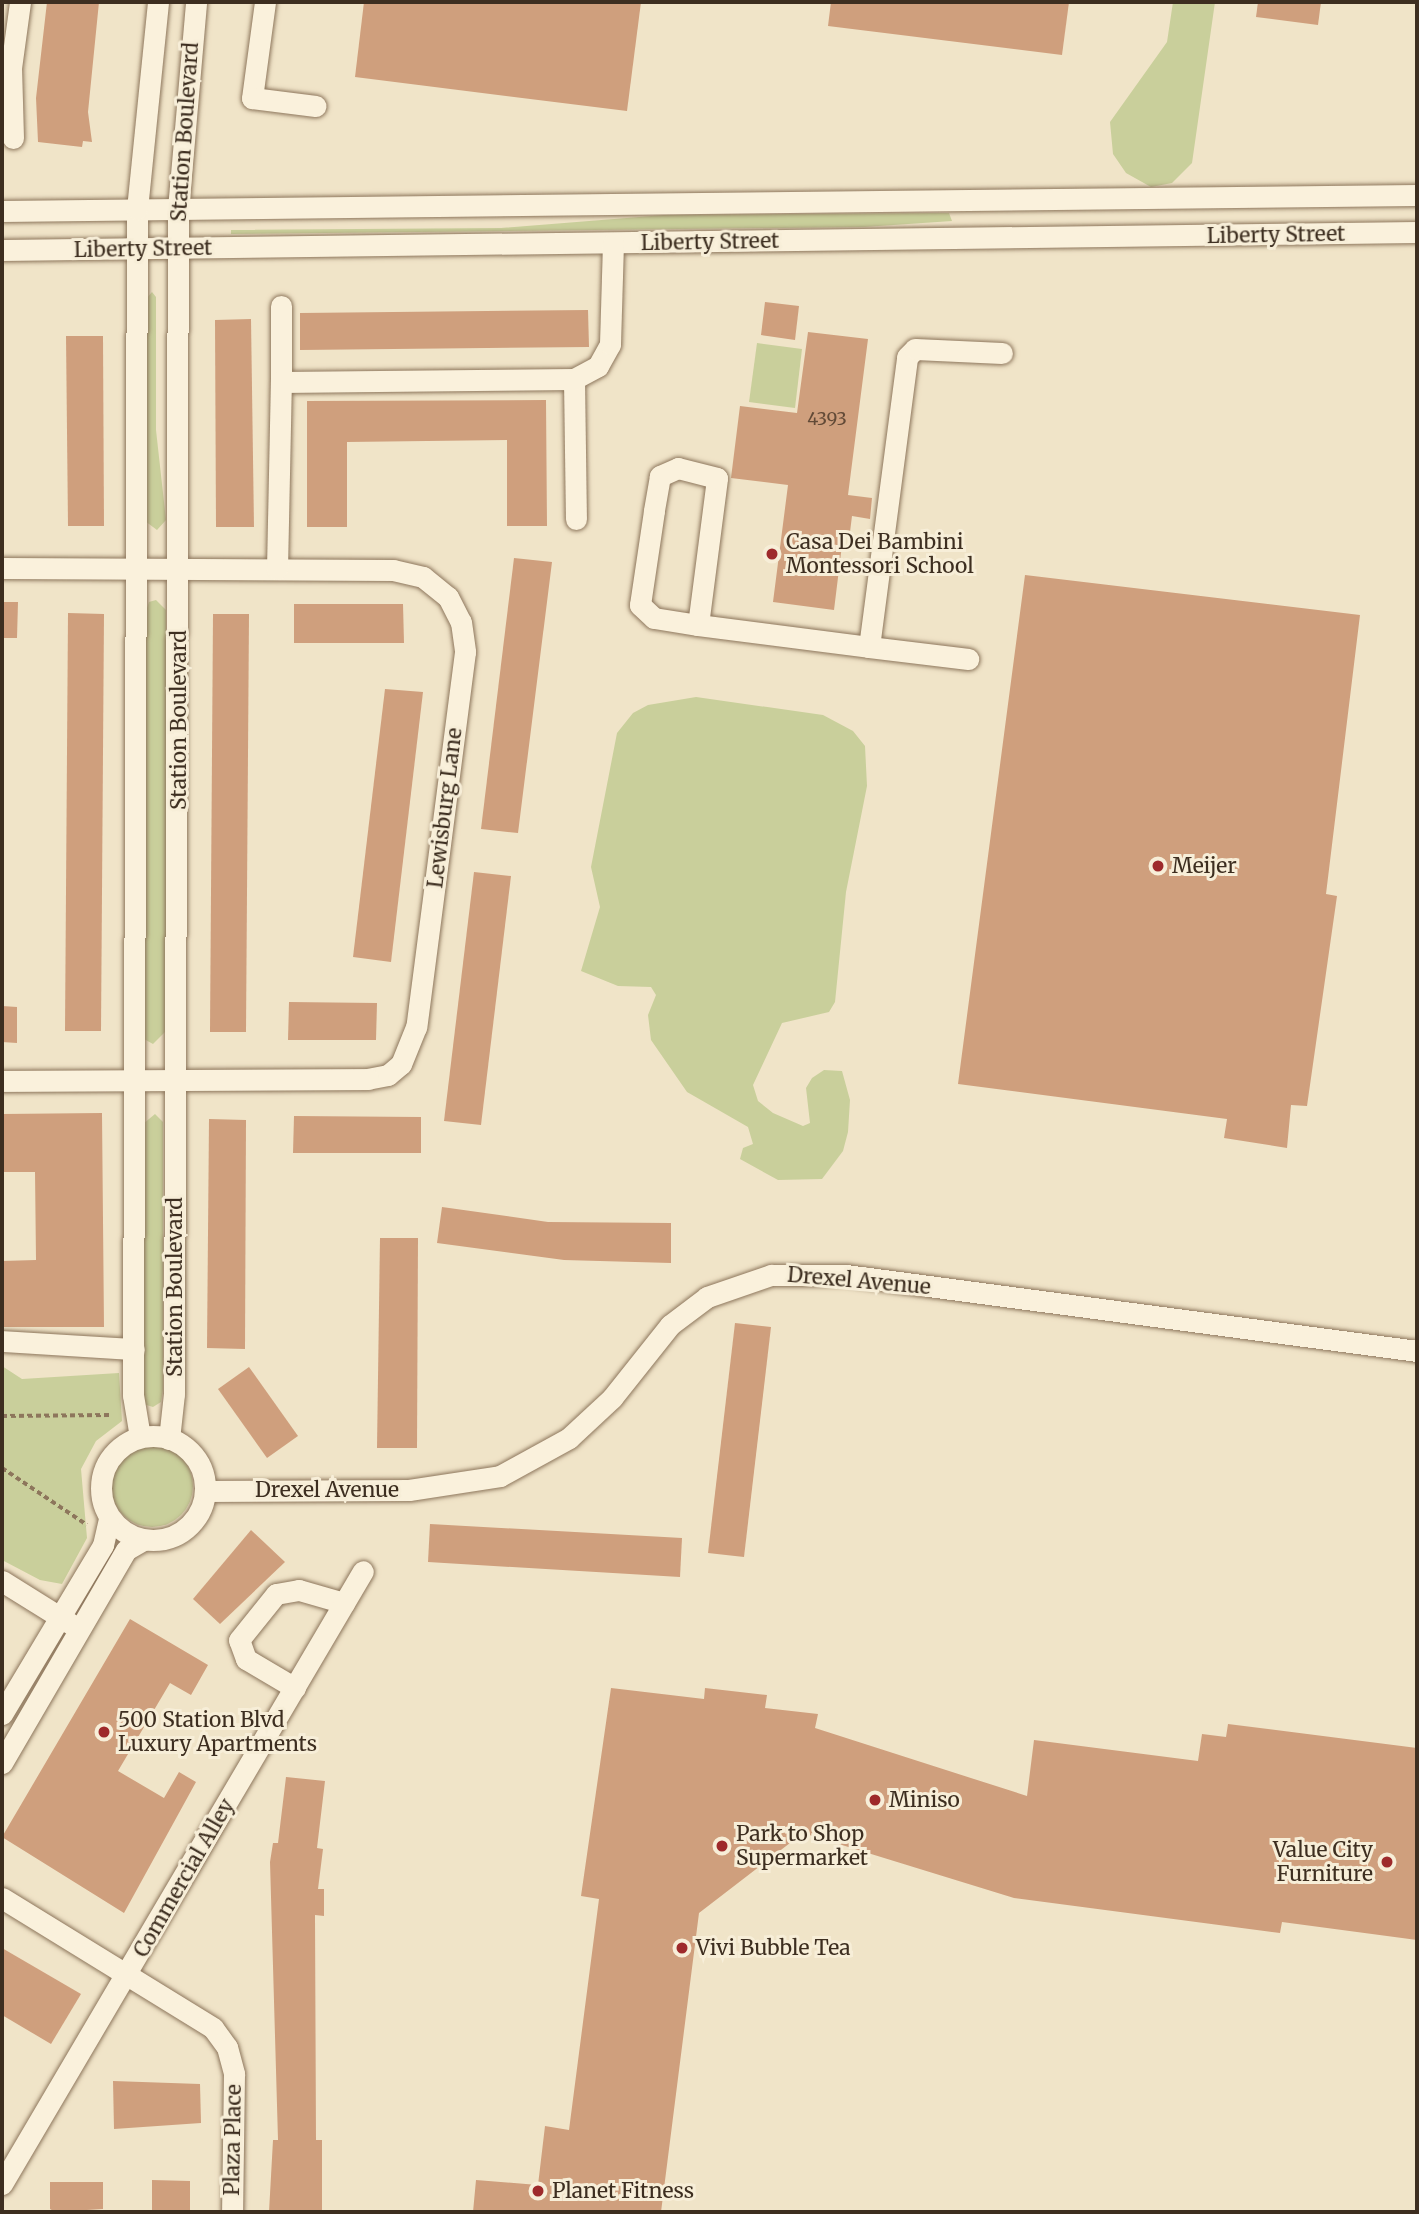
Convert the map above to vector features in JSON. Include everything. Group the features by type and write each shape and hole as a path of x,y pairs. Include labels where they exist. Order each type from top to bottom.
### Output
{"street":[{"path":"13,138 7,68 20,2"},
{"name":"Station Boulevard","path":"140,1437 134,1349 137,209 158,2"},
{"name":"Station Boulevard","path":"169,1439 174,1394 180,569 178,209 196,2"},
{"path":"265,2 252,98 314,106"},
{"name":"Liberty Street","path":"2,211 1417,195"},
{"name":"Liberty Street","path":"2,250 1417,232"},
{"path":"281,382 573,379 598,366 610,344 613,243"},
{"path":"277,569 281,306"},
{"path":"869,647 907,357 915,349 1002,353"},
{"path":"573,379 576,519"},
{"path":"698,625 717,478 678,468 660,476 640,605 654,618 698,625 968,659"},
{"name":"Lewisburg Lane","path":"2,568 393,570 423,577 448,597 461,622 465,652 414,1037 401,1064 387,1075 176,1081"},
{"path":"2,1081 176,1081"},
{"name":"Drexel Avenue","path":"205,1491 409,1490 500,1476 569,1438 611,1398 670,1325 706,1297 771,1275 846,1276 1417,1351"},
{"path":"2,1341 134,1349"},
{"path":"2,1763 30,1716 81,1630 128,1547 143,1540 172,1537 185,1529 199,1512 205,1491 196,1459 169,1439 140,1437 118,1450 104,1470 100,1486 110,1518 103,1545 5,1708 30,1716"},
{"path":"110,1518 143,1540"},
{"name":"Commercial Alley","path":"2,2184 129,1973 363,1571"},
{"path":"2,1581 81,1630"},
{"path":"295,1688 246,1659 239,1640 276,1594 299,1590 344,1603"},
{"name":"Plaza Place","path":"2,1898 190,2010 227,2047 234,2074 232,2212"}],"path":[{"path":"2,1416 110,1415"},
{"path":"2,1468 90,1527"}],"green space":[{"path":"1173,2 1215,2 1192,163 1172,183 1151,187 1126,173 1113,154 1110,122 1167,42"},
{"path":"949,213 952,221 864,227 231,234 231,230 501,228 664,215"},
{"path":"152,292 156,297 156,430 166,520 157,530 145,521 146,299"},
{"path":"757,343 802,349 795,408 749,402"},
{"path":"156,600 166,610 166,1031 153,1044 144,1039 145,614 149,602"},
{"path":"696,697 823,715 853,731 865,746 867,786 846,892 835,1002 829,1012 782,1023 753,1085 758,1101 773,1113 803,1126 810,1123 806,1088 812,1078 824,1070 842,1071 850,1100 848,1132 843,1151 822,1179 778,1180 740,1159 743,1148 753,1144 748,1127 687,1092 651,1040 648,1015 656,995 651,987 618,986 581,971 600,907 591,867 617,733 633,713 648,705"},
{"path":"155,1114 163,1122 163,1389 161,1402 153,1407 143,1404 143,1124"},
{"path":"2,1366 22,1379 119,1373 122,1421 96,1441 81,1469 87,1538 62,1584 40,1580 2,1560"},
{"path":"152,1445 168,1448 181,1457 190,1470 193,1486 190,1502 181,1515 168,1524 152,1527 136,1524 123,1515 114,1502 111,1486 114,1470 123,1457 136,1448"}],"building":[{"path":"47,2 99,2 88,112 92,142 83,141 82,147 38,142 36,98"},
{"path":"364,2 641,2 627,111 355,77"},
{"path":"831,2 1069,2 1062,55 828,26"},
{"path":"1258,2 1321,2 1318,25 1256,17"},
{"path":"765,302 799,306 795,340 761,335"},
{"path":"588,310 589,347 300,350 300,313"},
{"path":"251,319 254,527 216,527 215,320"},
{"path":"808,332 868,339 848,495 872,498 870,519 852,516 850,532 843,537 834,610 773,602 788,485 731,478 740,406 797,413"},
{"path":"66,336 103,336 104,526 68,526"},
{"path":"546,400 547,526 507,526 507,440 347,442 347,527 307,527 307,401"},
{"path":"514,558 552,562 518,833 481,829"},
{"name":"Meijer","path":"1025,575 1360,615 1326,894 1337,896 1307,1106 1291,1105 1287,1148 1224,1138 1227,1119 958,1084"},
{"path":"2,602 18,602 17,638 2,638"},
{"path":"294,604 403,604 404,643 294,643"},
{"path":"68,613 104,614 101,1031 65,1031"},
{"path":"213,614 249,614 246,1032 210,1032"},
{"path":"385,689 423,692 391,962 353,957"},
{"path":"474,872 511,876 481,1125 444,1121"},
{"path":"289,1002 377,1003 376,1040 288,1040"},
{"path":"2,1006 17,1007 17,1043 2,1042"},
{"path":"102,1113 104,1327 2,1327 2,1261 36,1260 35,1172 2,1172 2,1114"},
{"path":"294,1116 421,1117 421,1153 293,1153"},
{"path":"209,1119 246,1120 245,1349 207,1348"},
{"path":"442,1207 548,1222 671,1223 671,1263 564,1260 437,1243"},
{"path":"380,1238 418,1238 417,1448 377,1448"},
{"path":"735,1323 771,1327 744,1557 708,1553"},
{"path":"249,1367 298,1436 267,1458 218,1389"},
{"path":"430,1524 682,1538 680,1577 428,1562"},
{"path":"251,1530 285,1562 220,1624 193,1599"},
{"path":"130,1619 208,1665 191,1695 170,1683 118,1771 164,1798 179,1772 196,1782 124,1913 2,1837"},
{"path":"611,1688 704,1699 705,1688 767,1695 765,1708 818,1714 815,1728 1027,1796 1034,1740 1198,1761 1202,1734 1226,1737 1228,1724 1417,1748 1417,1940 1282,1922 1280,1933 1014,1898 803,1833 699,1913 661,2212 473,2212 476,2180 538,2185 545,2126 569,2130 599,1899 581,1896"},
{"path":"286,1777 325,1781 317,1848 323,1849 318,1889 324,1889 324,1916 315,1915 316,2140 322,2140 322,2212 269,2212 273,2140 278,2140 270,1862 273,1843 278,1843"},
{"path":"2,1948 81,1994 51,2044 2,2015"},
{"path":"113,2081 200,2084 201,2123 114,2129"},
{"path":"152,2180 190,2181 190,2212 152,2212"},
{"path":"50,2182 103,2182 103,2209 55,2212 50,2209"}],"place":[{"name":"Casa Dei Bambini Montessori School","path":"772,554"},
{"name":"Meijer","path":"1158,866"},
{"name":"500 Station Blvd Luxury Apartments","path":"104,1732"},
{"name":"Miniso","path":"875,1800"},
{"name":"Park to Shop Supermarket","path":"722,1846"},
{"name":"Value City Furniture","path":"1387,1862"},
{"name":"Vivi Bubble Tea","path":"682,1948"},
{"name":"Planet Fitness","path":"538,2191"}]}
